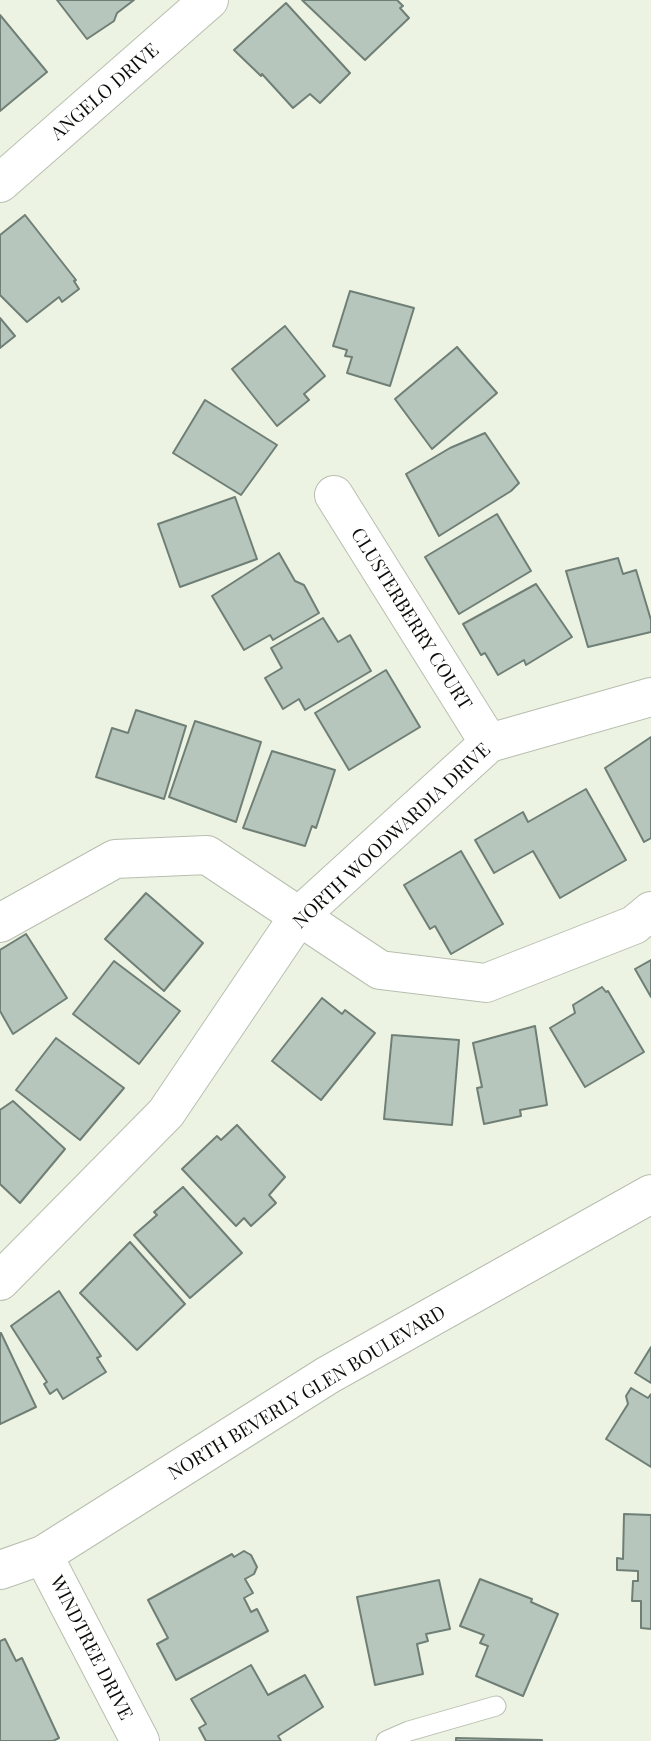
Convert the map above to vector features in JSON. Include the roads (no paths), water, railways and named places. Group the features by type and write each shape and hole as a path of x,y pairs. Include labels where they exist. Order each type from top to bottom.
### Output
{"street":[{"name":"ANGELO DRIVE","path":"0,183 209,0"},
{"name":"CLUSTERBERRY COURT","path":"334,495 489,743"},
{"name":"NORTH WOODWARDIA DRIVE","path":"0,1281 166,1113 299,916 489,743 651,698"},
{"path":"0,923 114,859 207,855 380,970 486,983 634,925 651,911"},
{"name":"NORTH BEVERLY GLEN BOULEVARD","path":"0,1570 43,1555 328,1375 651,1194"},
{"name":"WINDTREE DRIVE","path":"43,1555 140,1741"}],"lane":[{"path":"386,1741 409,1731 496,1706"}]}
